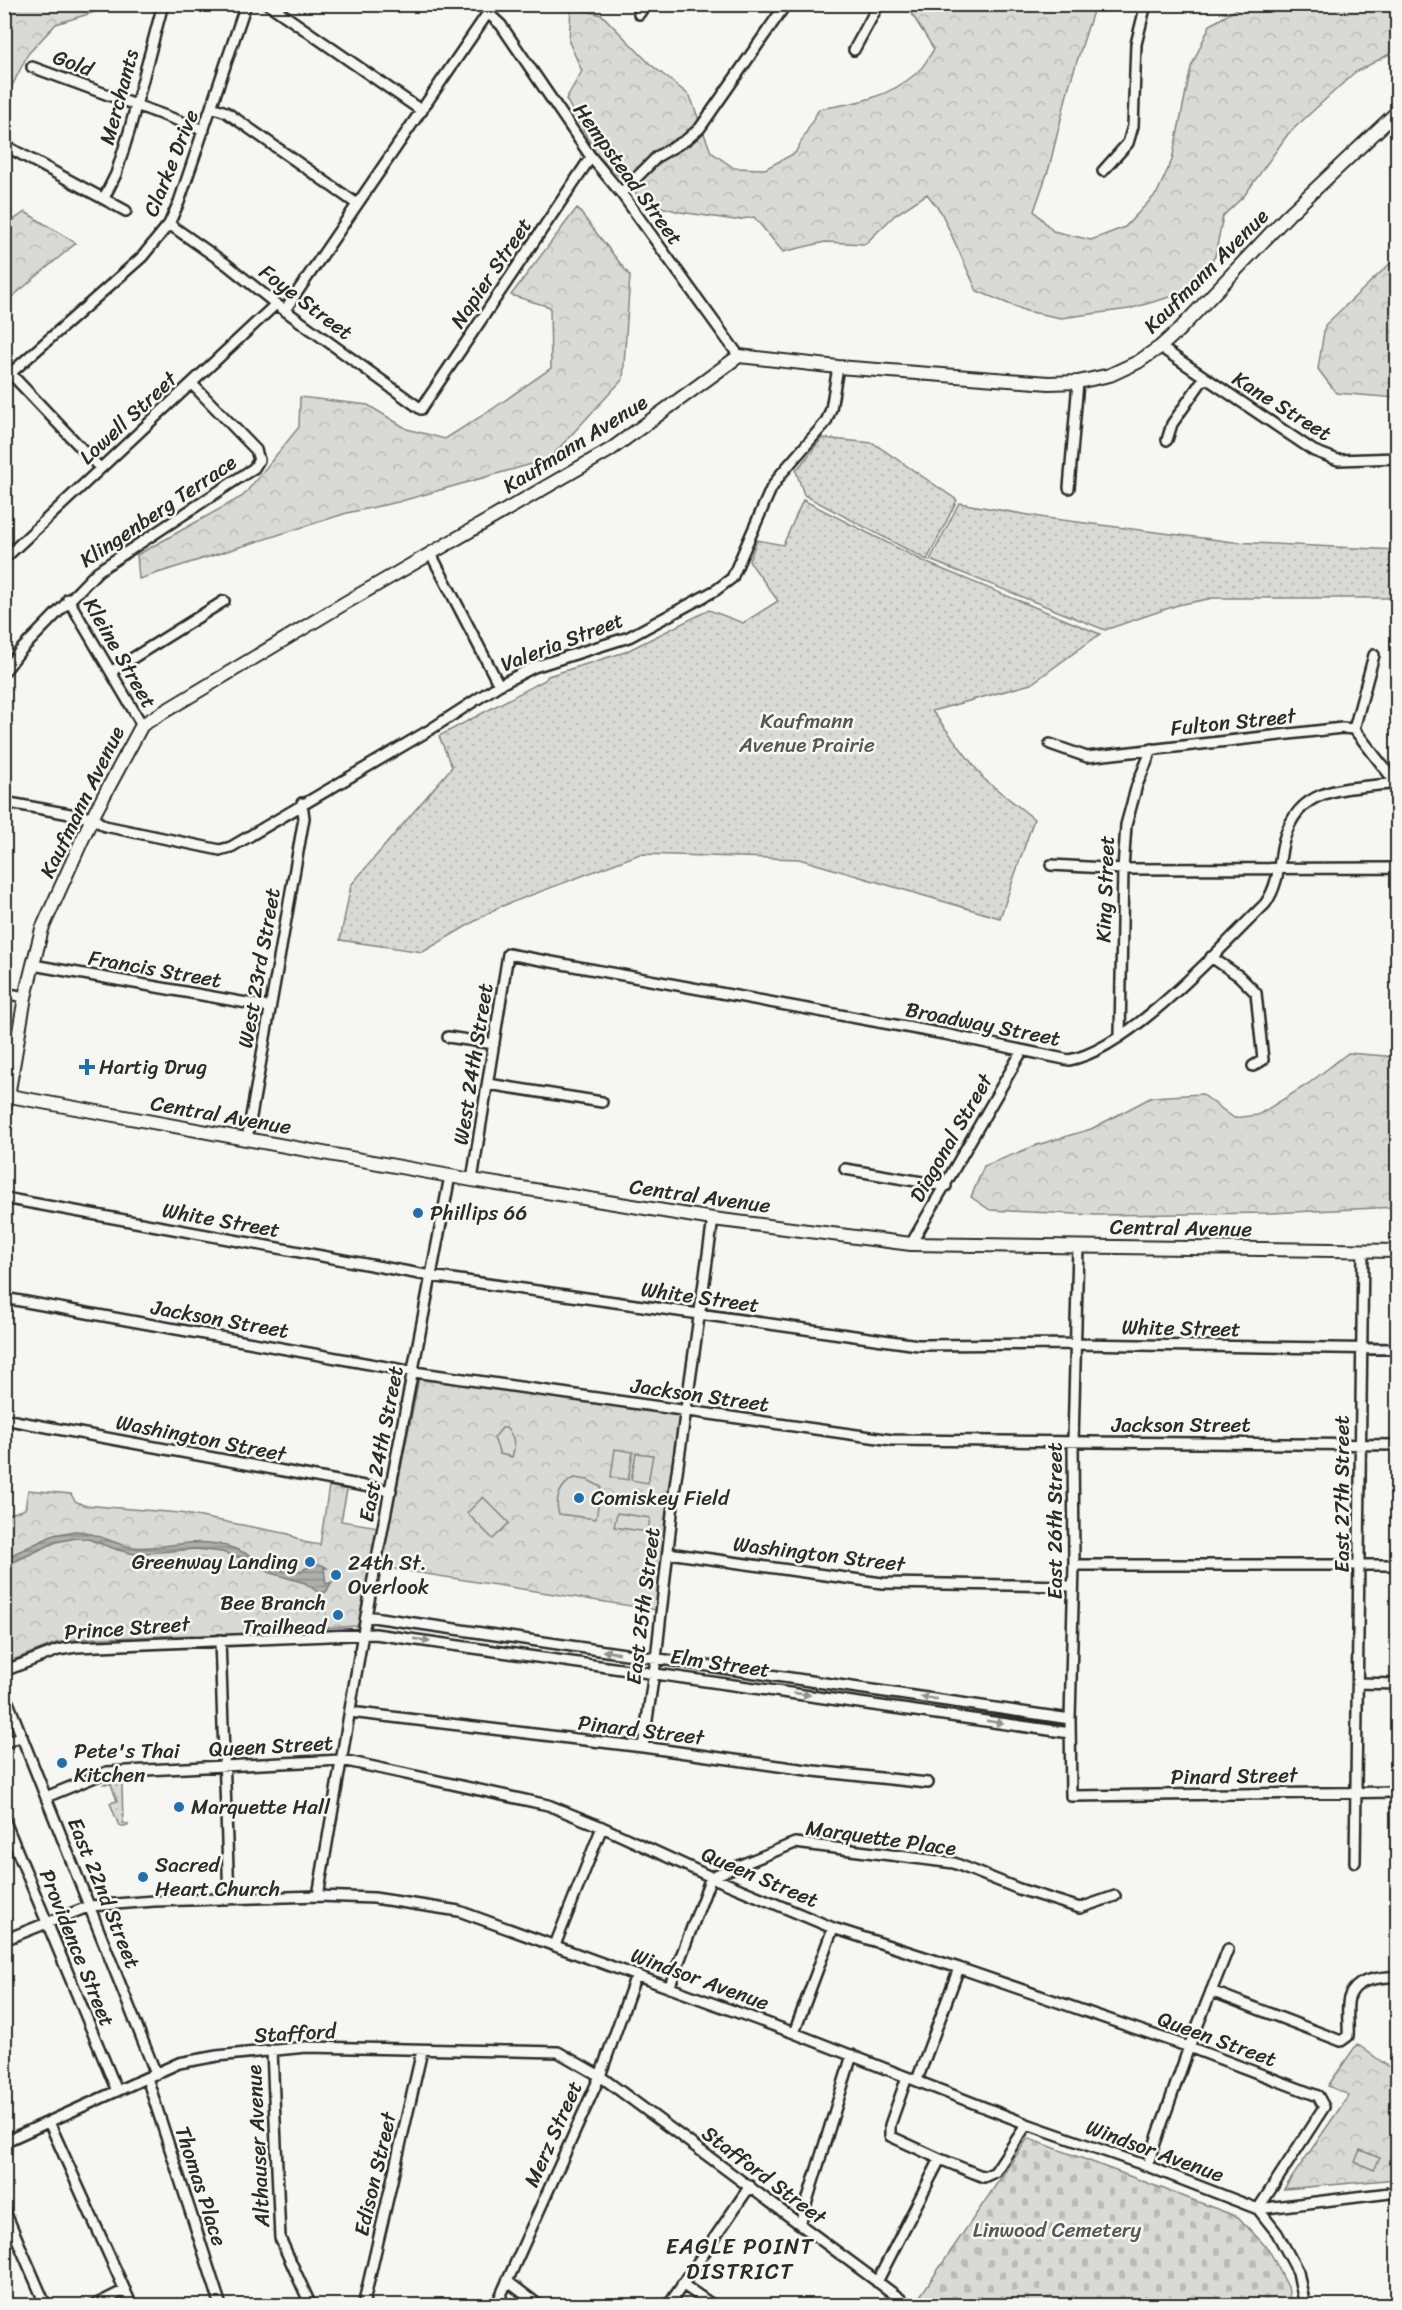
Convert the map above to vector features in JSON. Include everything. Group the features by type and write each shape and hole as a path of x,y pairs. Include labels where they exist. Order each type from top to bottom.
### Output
{"main road":[{"name":"Kaufmann Avenue","path":"6,1096 25,998 42,929 92,818 142,725 610,450 739,357 1048,383 1078,382 1110,375 1138,362 1179,330 1288,215 1398,111"},
{"name":"Central Avenue","path":"6,1096 472,1180 713,1219 911,1244 1398,1251"}],"street":[{"name":"Merchants","path":"104,198 116,174 163,4"},
{"name":"Clarke Drive","path":"8,377 142,257 169,224 212,107 246,4"},
{"path":"268,4 423,111"},
{"path":"285,310 494,4"},
{"path":"639,14 646,4"},
{"path":"621,193 658,156 686,140 700,128 786,4"},
{"path":"854,50 879,4"},
{"path":"1103,171 1128,143 1133,126 1136,44 1146,4"},
{"name":"Hempstead Street","path":"488,13 501,25 591,157 621,193 739,357"},
{"name":"Gold","path":"32,67 204,129"},
{"path":"212,107 226,112 357,204"},
{"path":"4,145 126,211"},
{"name":"Napier Street","path":"421,409 591,157"},
{"name":"Foye Street","path":"169,224 421,409"},
{"name":"Lowell Street","path":"4,559 276,304"},
{"name":"Kane Street","path":"1160,346 1314,451 1338,460 1398,458"},
{"name":"Valeria Street","path":"4,802 92,818 105,825 220,850 231,847 302,803 428,731 500,685 534,668 629,638 716,590 732,578 771,489 826,422 831,410 838,367"},
{"path":"8,377 100,468"},
{"path":"1167,440 1172,424 1204,378"},
{"path":"1068,488 1078,382"},
{"name":"Klingenberg Terrace","path":"4,672 20,651 68,599 98,571 254,468 259,460 256,450 192,384"},
{"path":"431,554 500,685"},
{"name":"Kleine Street","path":"68,599 142,725"},
{"path":"112,671 224,601"},
{"path":"1374,655 1354,729 1397,783"},
{"name":"Fulton Street","path":"1050,744 1087,757 1342,728 1354,729"},
{"name":"King Street","path":"1120,1036 1126,825 1137,785 1152,749"},
{"name":"Broadway Street","path":"508,954 944,1034 1069,1060 1083,1057 1120,1036 1162,1004 1265,904 1272,894 1285,834 1291,819 1313,798 1328,792 1397,783"},
{"name":"West 23rd Street","path":"248,1139 269,1008 304,818 302,803"},
{"path":"1051,865 1123,869 1391,868 1398,870"},
{"name":"West 24th Street","path":"472,1180 508,954"},
{"path":"1211,957 1239,976 1256,993 1263,1060 1253,1066"},
{"name":"Francis Street","path":"33,965 269,1008"},
{"path":"4,993 25,998"},
{"path":"448,1037 494,1044"},
{"name":"Diagonal Street","path":"911,1244 1022,1051"},
{"path":"488,1084 602,1102"},
{"path":"4,1114 6,1096"},
{"path":"845,1169 946,1186"},
{"name":"East 24th Street","path":"318,1896 366,1616 450,1176"},
{"name":"White Street","path":"4,1198 431,1276 918,1345 1075,1344 1398,1349"},
{"name":"East 25th Street","path":"643,1747 656,1659 685,1412 713,1219"},
{"name":"East 26th Street","path":"1071,1796 1073,1442 1078,1246"},
{"name":"East 27th Street","path":"1355,1862 1364,1251"},
{"name":"Jackson Street","path":"4,1298 414,1372 892,1440 1398,1445"},
{"name":"Washington Street","path":"4,1419 391,1491"},
{"name":"Washington Street","path":"668,1552 882,1583 1073,1586"},
{"path":"1074,1565 1398,1565"},
{"name":"Elm Street","path":"366,1616 1070,1719"},
{"name":"Elm Street","path":"364,1633 654,1672 1070,1733"},
{"name":"Prince Street","path":"4,1671 69,1647 364,1633"},
{"path":"220,1640 229,1899"},
{"path":"1358,1683 1398,1684"},
{"name":"East 22nd Street","path":"4,1692 90,1906 151,2076"},
{"name":"Pinard Street","path":"350,1712 643,1747 814,1771 928,1783"},
{"path":"4,1743 22,1736"},
{"name":"Queen Street","path":"46,1797 107,1772 342,1760 548,1805 832,1928 958,1968 1189,2047 1318,2096 1324,2107 1258,2209"},
{"name":"Pinard Street","path":"1071,1796 1398,1792"},
{"name":"Providence Street","path":"4,1819 117,2091"},
{"path":"555,1945 602,1827"},
{"name":"Marquette Place","path":"711,1877 795,1844 954,1863 1080,1908 1115,1896"},
{"path":"669,1988 711,1877"},
{"name":"Windsor Avenue","path":"4,1940 90,1906 154,1901 318,1896 374,1898 459,1911 794,2033 1027,2124 1147,2166 1258,2209"},
{"path":"794,2033 832,1928"},
{"path":"1147,2166 1189,2047 1228,1949"},
{"path":"917,2080 958,1968"},
{"name":"Merz Street","path":"496,2306 600,2076 636,1975"},
{"name":"Queen Street","path":"1211,1992 1341,2041 1348,2036 1349,1999 1360,1983 1370,1979 1398,1976"},
{"name":"Stafford","path":"4,2142 185,2062 272,2050 306,2047 558,2052 600,2076"},
{"name":"Althauser Avenue","path":"272,2050 280,2238 311,2306"},
{"name":"Edison Street","path":"363,2306 422,2051"},
{"path":"800,2224 852,2055"},
{"name":"Thomas Place","path":"151,2076 221,2306"},
{"name":"Stafford Street","path":"600,2076 906,2303"},
{"path":"907,2077 890,2125 890,2136 984,2177 995,2172 1027,2124"},
{"path":"50,2122 132,2306"},
{"path":"878,2282 940,2159"},
{"path":"668,2306 750,2186"},
{"path":"1258,2209 1398,2192"},
{"path":"4,2209 45,2306"},
{"path":"1258,2209 1277,2233 1298,2272 1305,2306"},
{"path":"507,2281 540,2306"},
{"path":"682,2284 714,2306"},
{"path":"93,2306 125,2290"}],"green space":[{"path":"5,4 136,5 98,11 56,24 28,54 6,98 4,97"},
{"path":"906,5 1095,5 1069,86 1049,168 1034,211 1053,231 1091,240 1125,227 1157,193 1172,160 1191,67 1210,25 1244,5 1397,5 1397,50 1354,73 1288,134 1244,196 1223,216 1215,256 1200,280 1177,295 1129,309 1061,318 1026,311 977,291 941,212 927,194 895,215 865,244 825,242 783,252 754,217 735,220 680,212 646,203 597,155 566,99 582,71 569,42 571,7 602,15 650,64 690,96 711,152 734,168 765,169 795,153 819,109 859,102 884,94 907,81 920,70 934,49"},
{"path":"577,208 630,276 623,379 549,459 398,502 347,513 139,579 137,555 243,496 299,427 300,397 368,405 407,429 445,439 551,368 550,307 511,295"},
{"path":"25,212 76,243 5,303 5,226"},
{"path":"1397,257 1397,398 1336,393 1318,369 1325,325"},
{"path":"822,438 873,443 957,500 927,560 804,495 796,471"},
{"name":"Kaufmann Avenue Prairie","path":"803,500 927,563 1100,634 1031,684 932,711 984,779 1034,819 1000,918 799,859 640,854 497,908 423,952 340,940 351,885 452,767 439,736 545,680 548,676 625,652 709,610 743,623 778,601 749,561 757,540 783,545"},
{"path":"959,503 1046,518 1234,542 1397,550 1397,598 1213,598 1178,605 1105,630 930,560"},
{"path":"1348,1053 1397,1057 1397,1207 1271,1213 1097,1215 990,1210 971,1197 984,1166 1037,1145 1091,1129 1152,1097 1202,1094 1234,1118 1258,1115 1308,1084"},
{"path":"420,1373 685,1412 669,1543 664,1542 656,1610 381,1567"},
{"path":"502,1428 509,1431 514,1441 512,1457 500,1454 494,1438"},
{"path":"615,1449 633,1452 628,1480 611,1477"},
{"path":"636,1453 653,1455 648,1483 631,1480"},
{"name":"Comiskey Field","path":"574,1478 588,1480 601,1487 596,1519 559,1514 557,1503 559,1493"},
{"path":"329,1486 347,1490 341,1521 379,1527 360,1621 357,1626 259,1632 209,1641 193,1635 75,1639 56,1643 5,1663 4,1516 25,1509 28,1490 71,1494 75,1501 83,1505 180,1513 289,1534 303,1542 320,1545"},
{"path":"483,1497 509,1523 493,1539 467,1513"},
{"path":"617,1513 650,1518 648,1532 614,1527"},
{"path":"109,1781 126,1781 122,1785 123,1823 128,1826 119,1826 110,1803 117,1801 111,1784 104,1784"},
{"path":"1357,2044 1397,2073 1397,2179 1284,2189 1349,2095 1328,2086"},
{"name":"Linwood Cemetery","path":"1028,2138 1238,2217 1269,2250 1288,2287 1291,2305 914,2305"},
{"path":"1360,2150 1380,2158 1374,2170 1355,2162"}],"shaded area":[{"path":"75,1531 142,1548 200,1542 220,1544 291,1572 317,1564 322,1565 327,1568 324,1568 326,1584 332,1582 326,1592 319,1593 305,1583 271,1573 241,1558 222,1552 196,1549 135,1554 88,1539 76,1538 56,1542 5,1566 5,1558 54,1535"}],"place":[{"name":"Hartig Drug","path":"87,1067"},
{"name":"Phillips 66","path":"418,1213"},
{"name":"Comiskey Field","path":"579,1498"},
{"name":"Greenway Landing","path":"310,1562"},
{"name":"24th St. Overlook","path":"336,1575"},
{"name":"Bee Branch Trailhead","path":"338,1615"},
{"name":"Pete's Thai Kitchen","path":"62,1763"},
{"name":"Marquette Hall","path":"179,1807"},
{"name":"Sacred Heart Church","path":"143,1877"}],"district":[{"name":"EAGLE POINT DISTRICT","path":"740,2258"}]}
